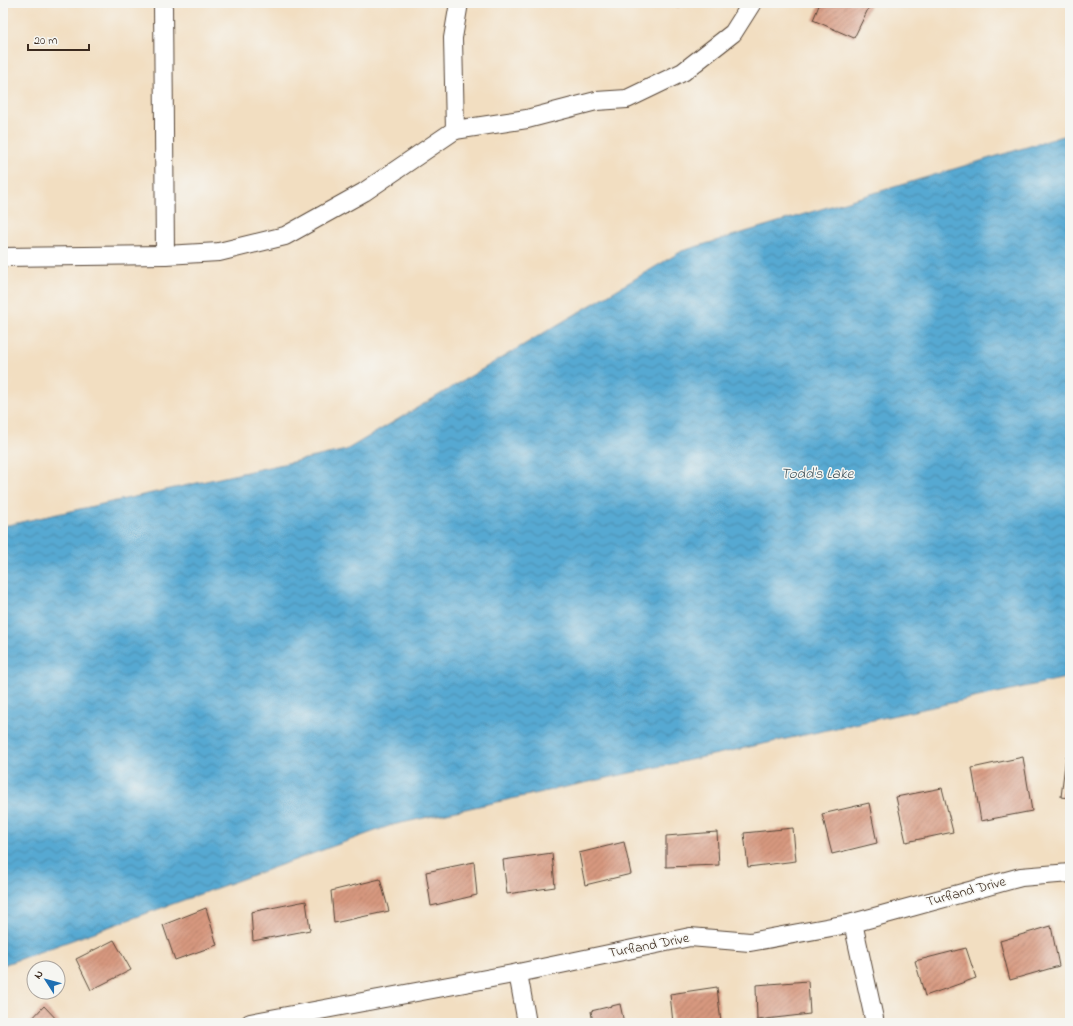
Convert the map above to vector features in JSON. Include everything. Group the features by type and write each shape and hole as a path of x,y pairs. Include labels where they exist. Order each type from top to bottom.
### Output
{"street":[{"path":"163,3 165,255"},
{"path":"455,130 453,38 459,3"},
{"path":"3,258 165,255 219,252 285,236 364,192 455,130 527,119 596,101 627,99 683,72 733,33 752,3"},
{"name":"Turfland Drive","path":"250,1023 518,973 690,937 750,942 852,923 1021,877 1070,873"},
{"path":"852,923 875,1023"},
{"path":"518,973 527,1023"}],"water":[{"name":"Todd's Lake","path":"1070,134 1070,677 392,825 3,965 3,526 346,450 682,251"}],"building":[{"path":"673,3 682,3 678,8"},
{"path":"820,3 866,3 870,5 854,38 813,20"},
{"path":"1066,756 1070,757 1070,798 1061,797"},
{"path":"1023,757 1032,811 981,821 972,768"},
{"path":"942,788 953,832 906,842 896,797"},
{"path":"869,803 877,843 832,854 822,814"},
{"path":"793,828 796,861 748,867 744,833"},
{"path":"717,832 719,865 666,867 666,836"},
{"path":"624,842 631,874 585,885 579,853"},
{"path":"552,853 555,887 507,894 503,860"},
{"path":"474,862 477,895 431,906 426,872"},
{"path":"380,879 389,911 334,923 331,891"},
{"path":"306,901 310,930 253,941 251,912"},
{"path":"206,908 217,945 175,960 163,925"},
{"path":"1051,926 1059,966 1010,980 1000,941"},
{"path":"114,940 131,970 91,990 76,959"},
{"path":"966,948 976,978 925,996 915,961"},
{"path":"808,981 810,1014 757,1020 756,985"},
{"path":"717,987 721,1023 673,1023 670,994"},
{"path":"620,1004 624,1023 593,1023 591,1011"},
{"path":"44,1006 60,1023 28,1023"}]}
